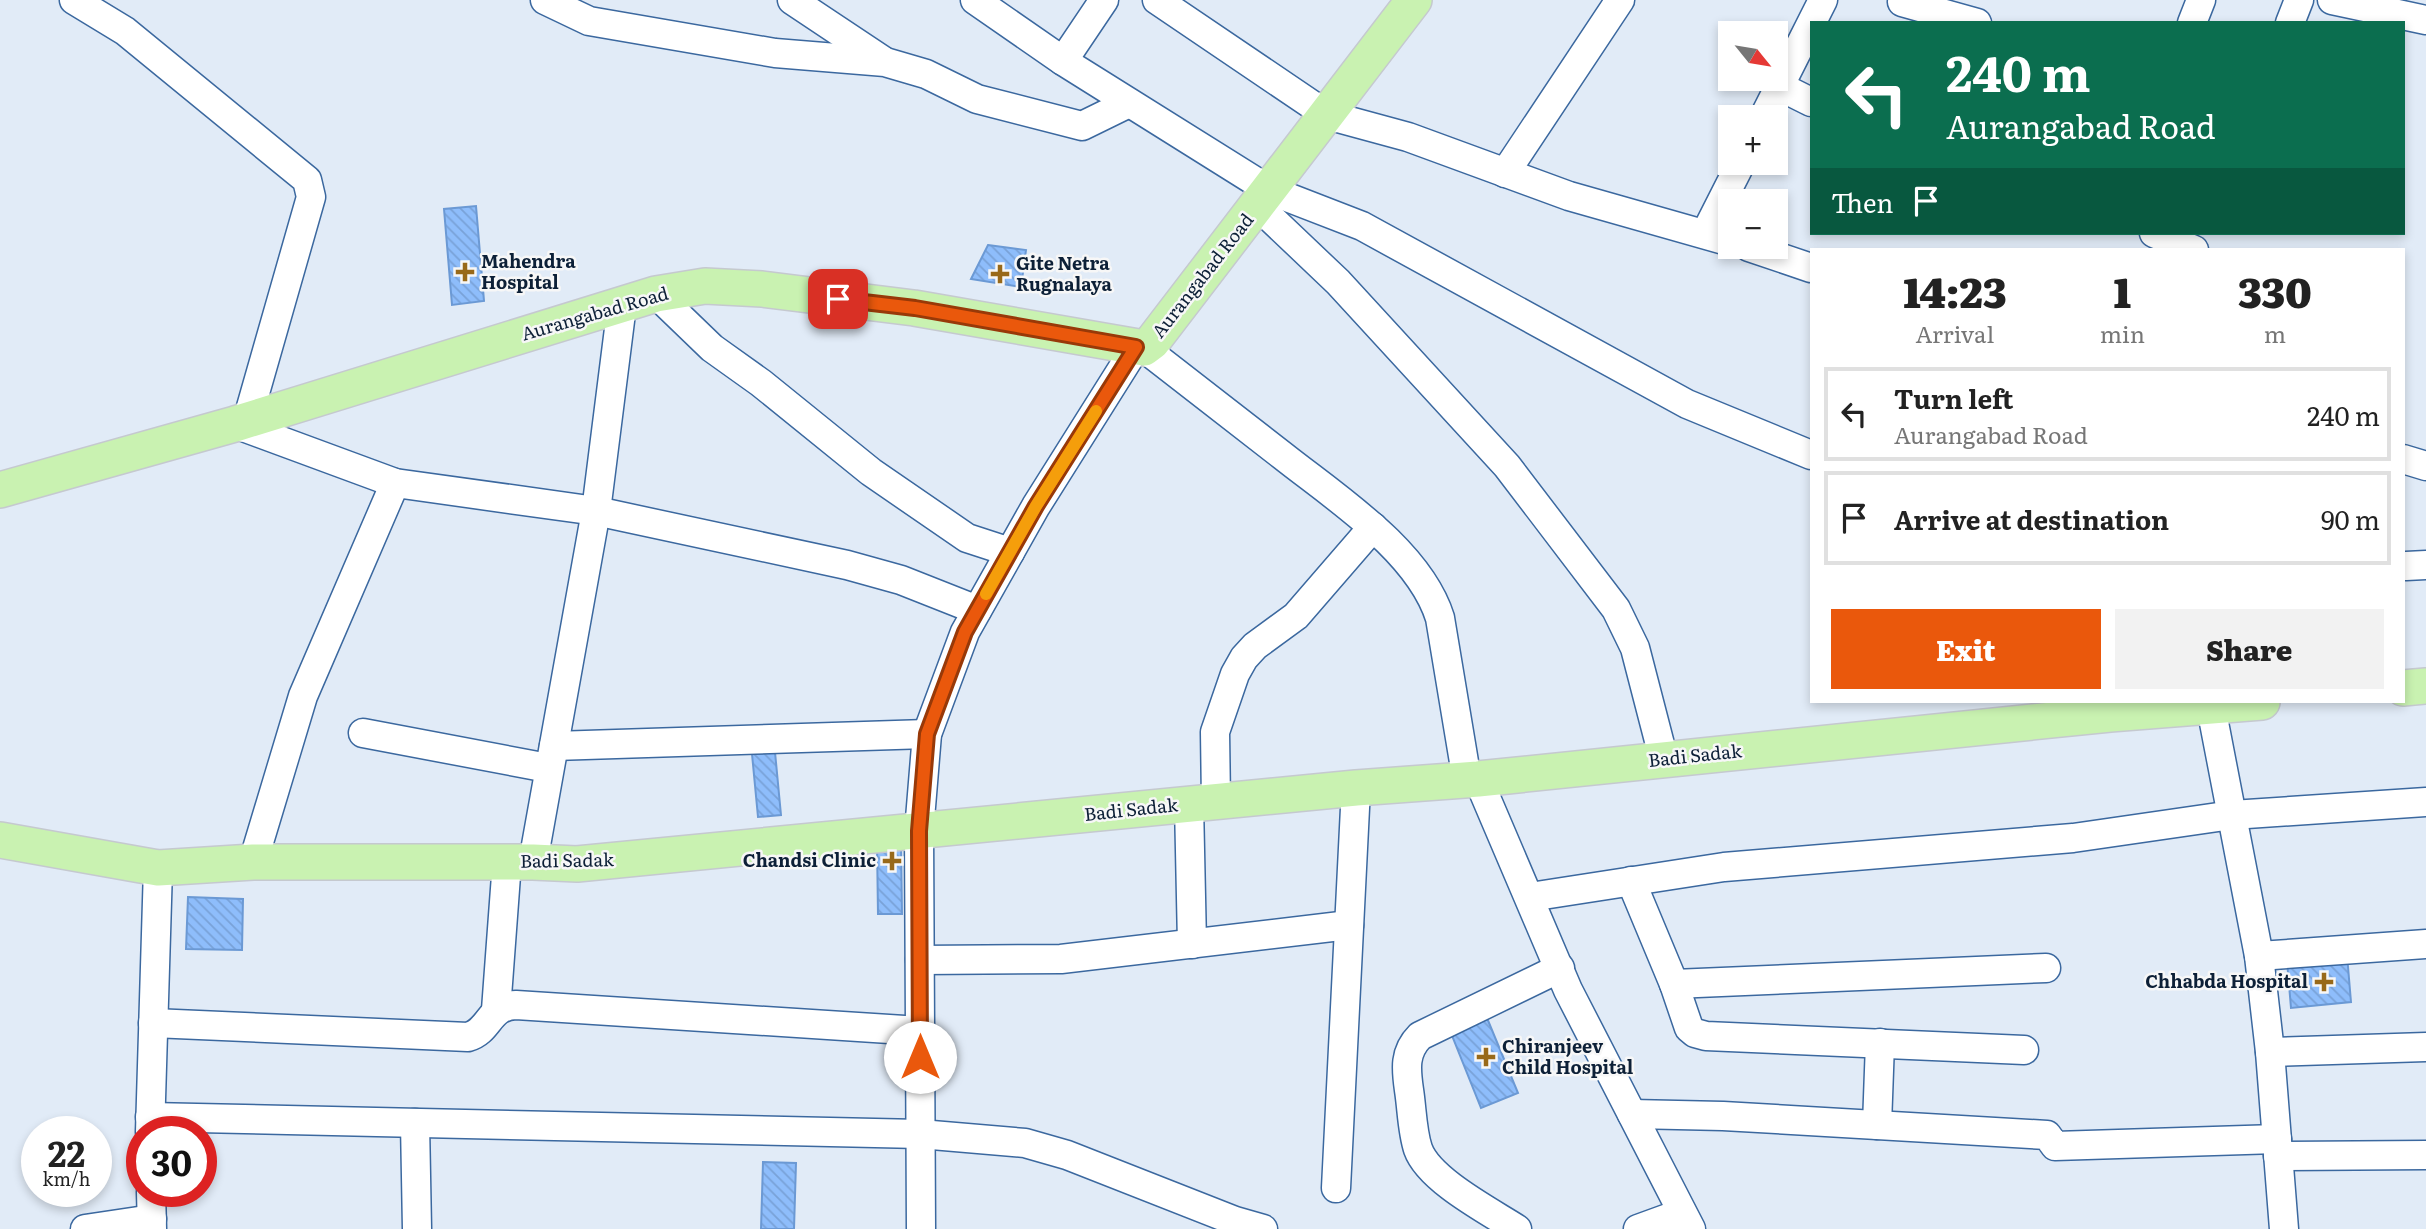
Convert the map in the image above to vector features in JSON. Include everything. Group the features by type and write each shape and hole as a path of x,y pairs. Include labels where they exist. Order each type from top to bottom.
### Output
{"main road":[{"name":"Aurangabad Road","path":"0,490 241,423 656,294 705,286 762,289 915,308 1140,347 1152,342 1414,0"},
{"path":"2405,688 2426,686"},
{"name":"Badi Sadak","path":"0,840 158,868 253,862 577,864 1356,788 1473,780 2147,707 2211,707 2252,703"}],"street":[{"path":"74,0 125,31 307,180 311,197 241,423 395,483 596,511 878,572 977,610"},
{"path":"545,0 589,21 775,52 885,62 926,74 977,99 1082,126 1129,103"},
{"path":"792,0 885,62"},
{"path":"975,0 1263,197 1507,466 1616,609 1631,638 1642,669 1664,760"},
{"path":"1063,61 1104,0"},
{"path":"1157,0 1327,115 1408,137 1569,196 1718,238"},
{"path":"1505,173 1620,0"},
{"path":"1812,21 1823,0"},
{"path":"2193,21 2201,0"},
{"path":"2291,21 2298,0"},
{"path":"2332,0 2426,20"},
{"path":"1902,2 1970,21"},
{"path":"1788,68 1810,25"},
{"path":"1788,90 1810,102"},
{"path":"1263,197 1362,226 1687,404 1792,449 1810,454"},
{"path":"2159,235 2189,248"},
{"path":"1784,259 1810,268"},
{"path":"656,294 712,348 761,383 871,472 967,538 1010,552"},
{"path":"153,1023 468,1037 480,1031 496,1010 520,862 551,757 596,511 622,305"},
{"path":"921,1229 919,831 927,734 965,632 977,610 1036,506 1140,347 1373,527 1415,571 1435,601 1473,780 1530,897 1560,968 1687,1221 1638,1229"},
{"path":"2405,460 2426,466"},
{"path":"253,862 303,696 395,483"},
{"path":"1192,944 1202,803 1215,732 1235,674 1244,657 1296,616 1373,527"},
{"path":"2211,707 2259,956 2270,1052 2284,1229"},
{"path":"363,733 551,757 927,734"},
{"path":"1336,1188 1356,788"},
{"path":"1530,897 1724,866 2073,838 2232,815 2426,802"},
{"path":"150,1116 158,868"},
{"path":"1631,881 1675,985 1689,1028 1695,1033 1706,1036 2025,1050"},
{"path":"920,961 1061,959 1349,925"},
{"path":"2259,956 2426,944"},
{"path":"1517,1229 1440,1178 1424,1160 1416,1136 1406,1062 1413,1043 1420,1035 1560,968"},
{"path":"1675,985 2046,968"},
{"path":"496,1010 516,1005 919,1031"},
{"path":"1877,1125 1881,1043"},
{"path":"2270,1052 2426,1047"},
{"path":"1632,1114 1723,1116 2047,1135 2055,1146 2277,1148 2426,1155"},
{"path":"217,1124 415,1123 920,1134 1025,1143 1067,1155 1235,1221 1263,1229"},
{"path":"415,1123 417,1229"},
{"path":"85,1229 152,1213"}],"building":[{"path":"476,206 484,301 452,305 444,209"},
{"path":"988,245 1026,250 1021,287 971,279"},
{"path":"775,752 781,815 758,817 752,754"},
{"path":"901,844 902,914 878,914 877,845"},
{"path":"188,897 243,899 242,950 186,949"},
{"path":"2347,955 2351,1002 2291,1008 2287,961"},
{"path":"1487,1018 1518,1093 1481,1108 1451,1033"},
{"path":"763,1162 796,1163 794,1229 761,1229"}],"slow traffic":[{"path":"986,594 1036,506 1096,411"}],"place":[{"name":"Mahendra Hospital","path":"465,272"},
{"name":"Gite Netra Rugnalaya","path":"1000,274"},
{"name":"Chandsi Clinic","path":"892,861"},
{"name":"Chhabda Hospital","path":"2324,982"},
{"name":"Chiranjeev Child Hospital","path":"1486,1057"}],"route":[{"path":"838,299 915,308 1136,347 1036,506 965,632 927,734 919,831 920,1057"}]}
